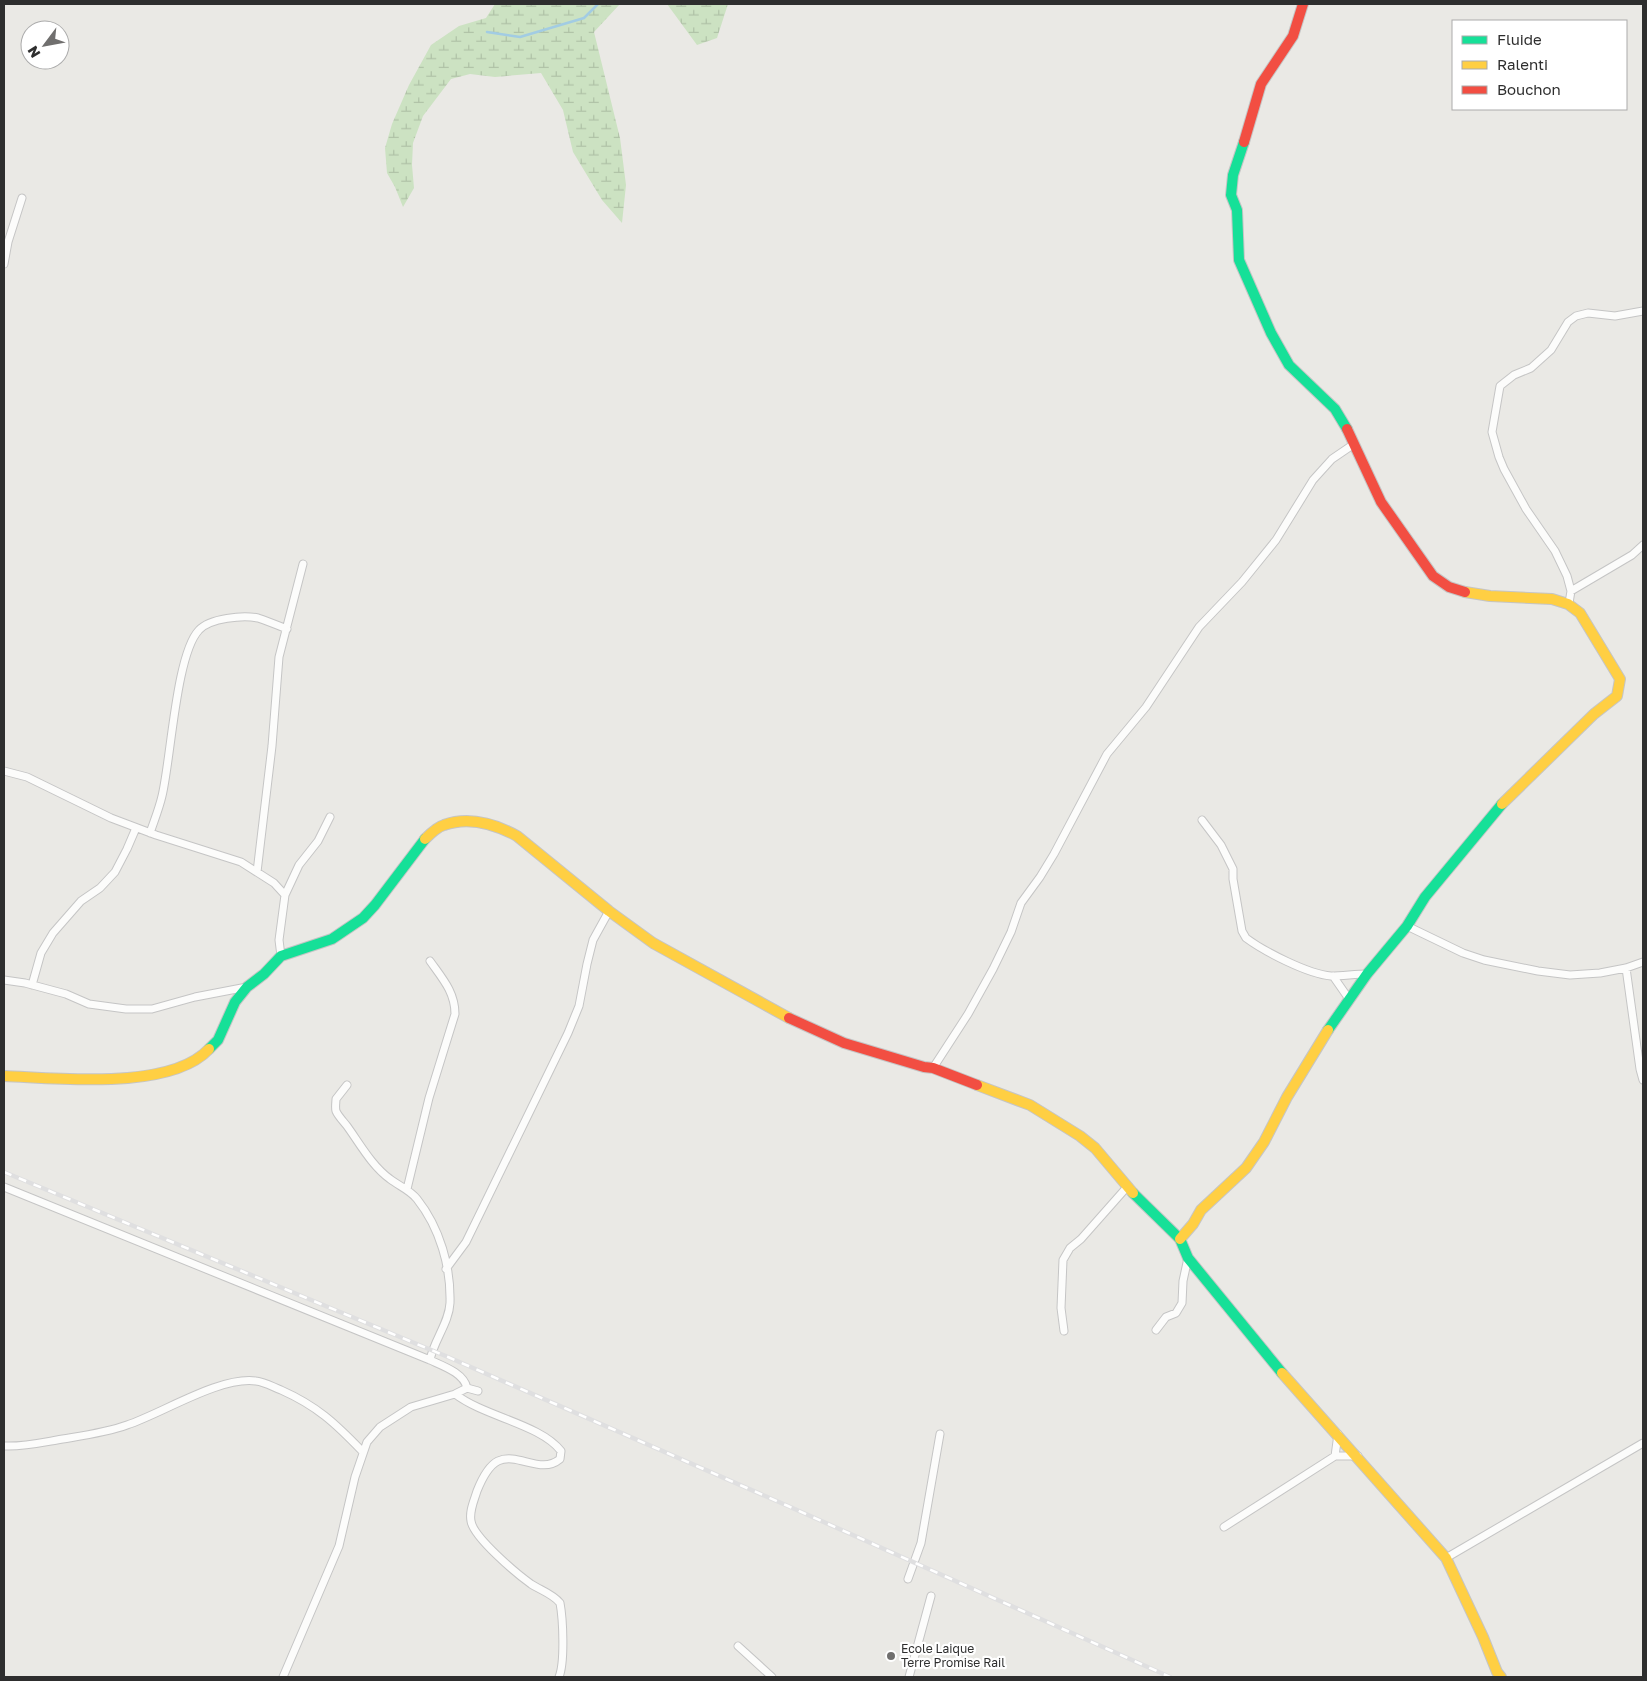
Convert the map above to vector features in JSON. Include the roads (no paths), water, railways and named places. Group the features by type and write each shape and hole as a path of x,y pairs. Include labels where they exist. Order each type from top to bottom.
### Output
{"street":[{"path":"1180,1240 1201,1210 1246,1168 1264,1142 1287,1097 1320,1042 1367,974 1407,926 1425,897 1498,808 1580,727 1617,696 1620,679 1576,607 1569,603 1556,599 1477,595 1449,589 1440,584 1381,502 1346,423 1335,409 1289,366 1271,333 1239,260 1237,210 1231,195 1233,175 1261,84 1293,36 1303,4"},
{"path":"4,264 8,242 22,198"},
{"path":"1569,603 1571,591 1567,576 1555,551 1526,509 1499,457 1492,432 1500,386 1514,374 1531,368 1551,350 1568,322 1576,316 1588,313 1614,316 1643,311"},
{"path":"933,1068 968,1014 989,977 1011,932 1021,903 1054,854 1107,754 1146,706 1199,627 1242,582 1276,540 1313,480 1332,459 1354,444"},
{"path":"1571,591 1632,555 1643,545"},
{"path":"257,872 272,746 279,657 303,564"},
{"path":"150,833 162,796 180,683 189,645 194,637 200,629 211,622 240,617 258,618 287,629"},
{"path":"4,771 27,777 110,818 136,828 241,862 274,883 285,895"},
{"path":"281,956 279,940 285,895 299,865 318,841 330,817"},
{"path":"1202,820 1221,845 1233,870 1242,930 1246,938 1304,970 1333,976 1367,974"},
{"path":"4,1076 110,1079 148,1076 178,1069 202,1057 218,1040 235,1002 247,987 264,974 281,956 319,944 348,929 363,918 426,838 443,824 464,821 483,822 502,828 517,836 609,911 653,943 790,1019 844,1043 933,1068 1030,1105 1080,1136 1094,1148 1127,1187 1180,1240 1188,1258 1273,1363 1358,1456 1446,1558 1483,1637 1497,1672 1501,1677"},
{"path":"32,985 40,953 53,932 81,901 100,888 115,872 128,849 136,828"},
{"path":"446,1269 466,1242 568,1033 579,1006 593,940 609,911"},
{"path":"1407,926 1484,960 1570,975 1600,973 1626,968 1643,962"},
{"path":"407,1189 429,1098 455,1014 455,1002 449,989 430,961"},
{"path":"1626,968 1643,1080"},
{"path":"1333,976 1349,999"},
{"path":"4,980 66,994 89,1004 126,1009 152,1009 195,997 247,987"},
{"path":"347,1085 336,1099 336,1111 375,1165 389,1179 407,1189 416,1198 428,1215 440,1238 450,1304 448,1316 434,1343 430,1360"},
{"path":"4,1186 430,1360 461,1377 466,1382 467,1388"},
{"path":"1064,1331 1061,1308 1063,1260 1070,1248 1081,1239 1127,1187"},
{"path":"1156,1330 1166,1318 1176,1313 1182,1303 1183,1281 1188,1258"},
{"path":"4,1446 76,1437 127,1425 211,1388 234,1382 255,1381 264,1383 319,1410 334,1422 362,1451"},
{"path":"283,1677 339,1546 362,1451 372,1434 400,1413 419,1404 455,1394 467,1388 478,1392"},
{"path":"455,1394 475,1407 549,1438 561,1451 560,1459 555,1464 547,1466 508,1459 500,1460 491,1465 478,1489 470,1512 474,1530 504,1562 531,1584 556,1598 560,1603 562,1639 561,1672 559,1677"},
{"path":"908,1580 921,1543 940,1434"},
{"path":"1335,1456 1338,1434"},
{"path":"1446,1558 1643,1442"},
{"path":"1224,1527 1335,1456 1358,1456"},
{"path":"909,1677 930,1596"},
{"path":"738,1646 772,1677"}],"waterway":[{"path":"487,32 520,37 584,18 598,4"}],"railway":[{"path":"4,1172 448,1357 788,1506 1170,1677"}],"place":[{"name":"Ecole Laique Terre Promise Rail","path":"891,1656"}]}
